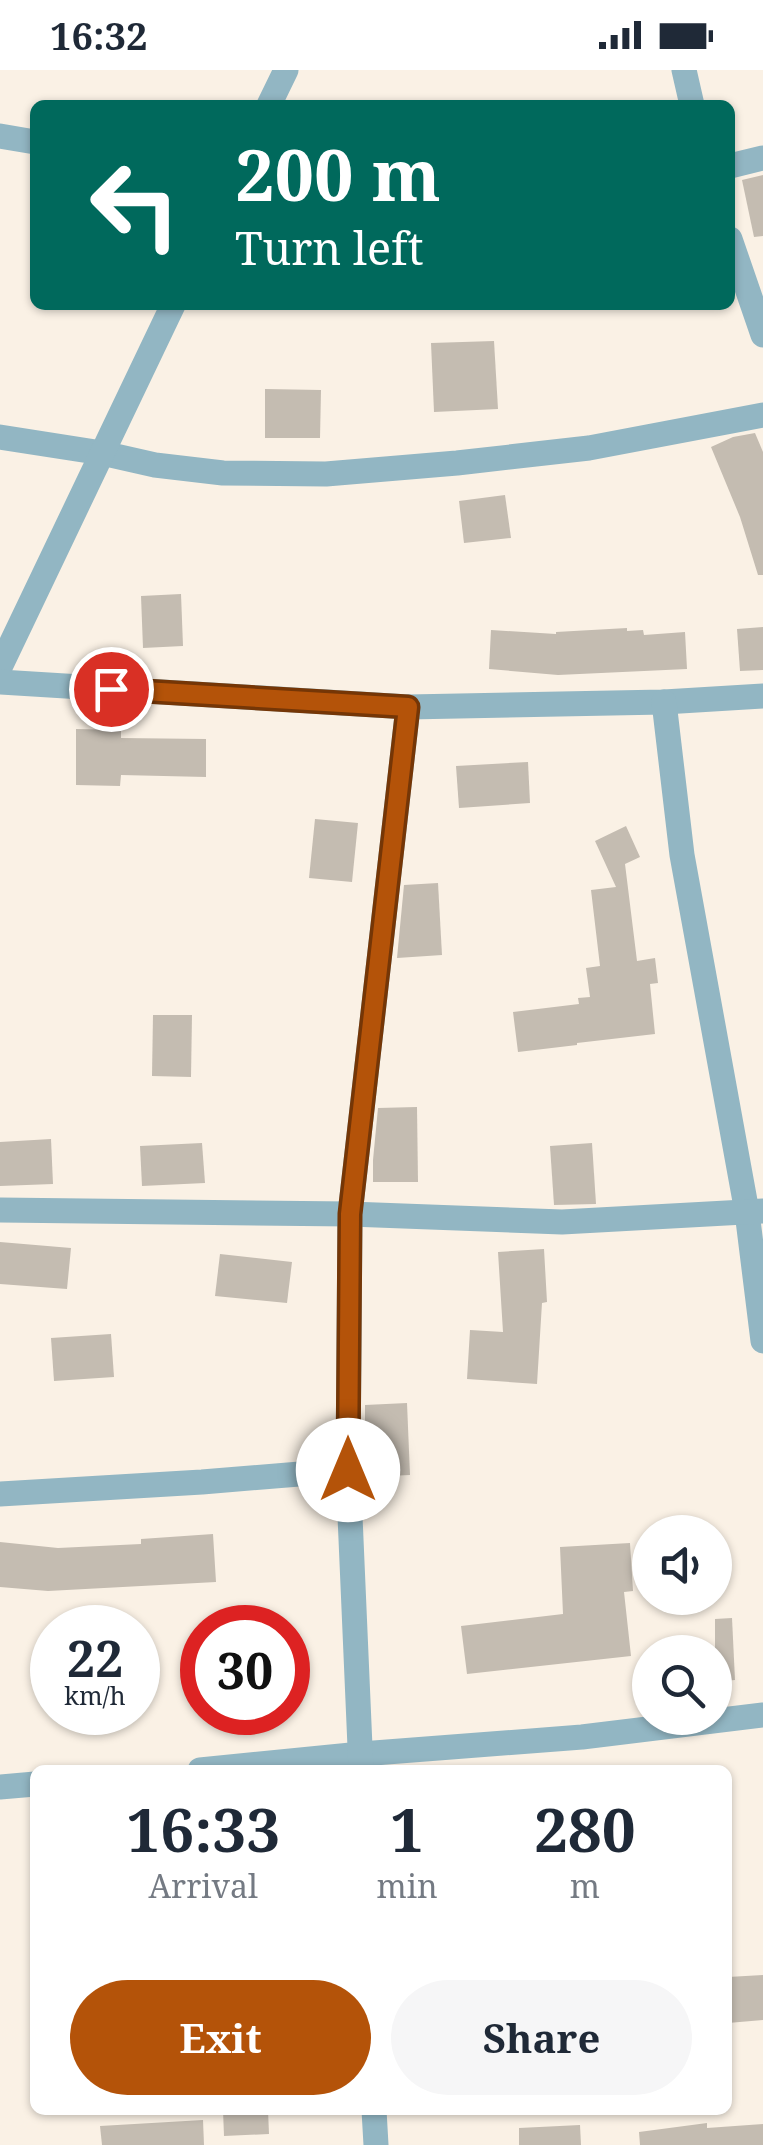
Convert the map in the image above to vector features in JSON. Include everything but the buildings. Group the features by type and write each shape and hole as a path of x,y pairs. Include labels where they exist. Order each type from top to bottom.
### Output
{"street":[{"path":"271,100 286,70"},
{"path":"684,70 691,100"},
{"path":"0,136 30,141"},
{"path":"735,165 763,158"},
{"path":"735,253 763,334"},
{"path":"0,667 171,310"},
{"path":"0,437 155,465 224,473 326,474 589,448 763,415"},
{"path":"0,682 408,707 763,696"},
{"path":"664,702 682,855 755,1212 763,1341"},
{"path":"361,1762 348,1470 350,1214 408,707"},
{"path":"0,1210 350,1214 562,1222 755,1212"},
{"path":"0,1494 348,1470"},
{"path":"301,1765 361,1762 763,1715"},
{"path":"0,1787 30,1784"},
{"path":"374,2115 376,2145"}],"route":[{"path":"111,689 408,707 350,1214 348,1470"}]}
